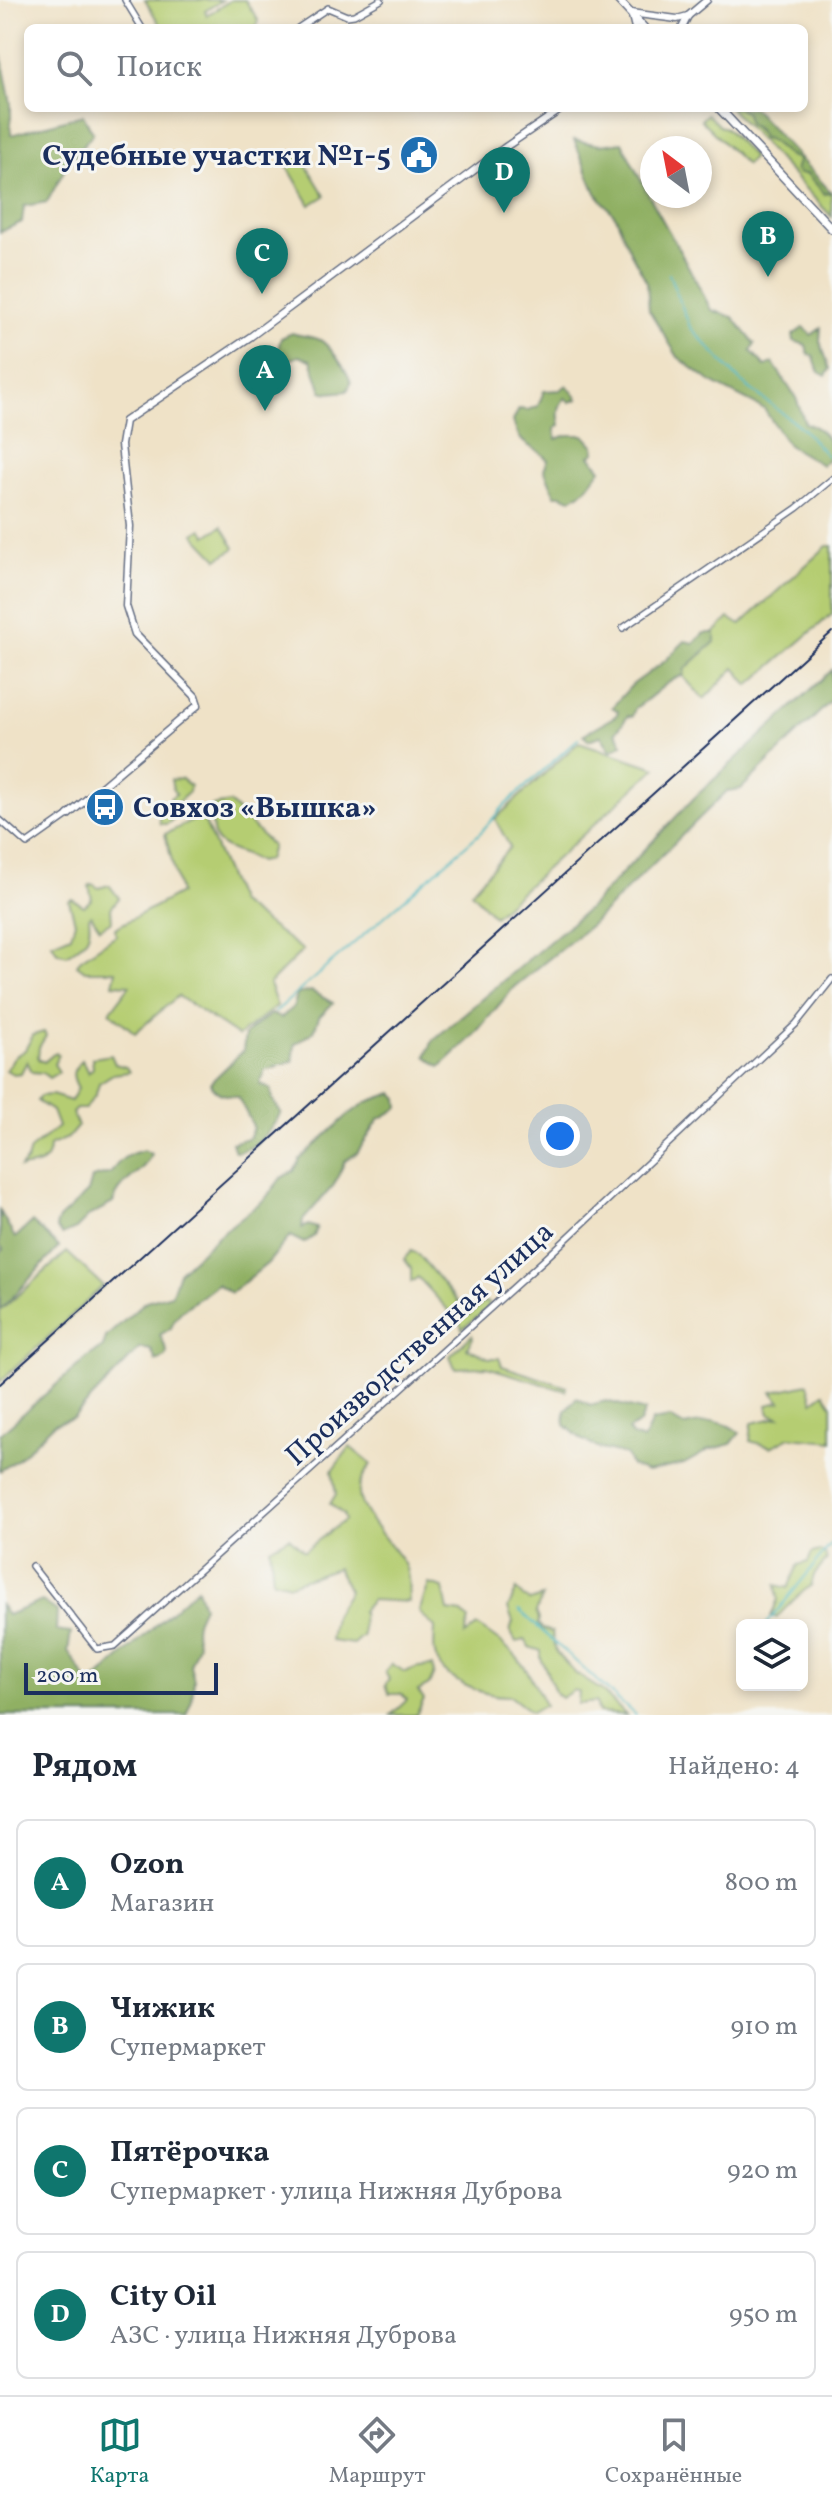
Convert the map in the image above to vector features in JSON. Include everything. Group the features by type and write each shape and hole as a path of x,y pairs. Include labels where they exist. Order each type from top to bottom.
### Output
{"main road":[{"path":"618,0 637,24"},
{"path":"723,112 832,229"}],"street":[{"path":"125,0 140,24"},
{"path":"304,24 328,8 347,16 354,15 381,0"},
{"path":"682,24 707,0"},
{"path":"630,13 659,17 688,16"},
{"path":"645,24 659,17"},
{"path":"659,17 672,24"},
{"path":"0,820 27,844 68,815 198,705 187,687 135,634 126,606 130,526 121,445 125,421 250,337 557,112"},
{"path":"623,628 797,508 832,479"},
{"name":"Производственная улица","path":"32,1566 97,1649 115,1646 544,1260 796,1024 832,979"}],"green space":[{"path":"145,0 222,0 205,11 207,15 231,0 245,0 258,20 257,24 160,24"},
{"path":"0,48 11,104 11,135 83,115 93,133 66,167 47,202 24,206 22,222 0,232"},
{"path":"734,112 746,113 748,123 791,157 796,157 825,193 831,192 832,217"},
{"path":"757,112 831,192 825,194 807,174 799,174 795,170 796,158 762,138 757,128 748,123 746,113"},
{"path":"707,114 719,126 726,128 753,157 746,165 701,120"},
{"path":"574,140 600,145 622,142 640,178 640,208 656,208 711,310 733,317 755,344 751,351 765,366 773,363 796,398 805,423 816,428 828,440 832,456 822,465 788,445 764,409 711,382 678,357 649,310 647,282 616,217 596,193"},
{"path":"299,153 325,196 310,205 285,162"},
{"path":"804,327 811,335 821,328 820,341 830,369 826,376 819,372 806,345 794,341 793,335"},
{"path":"292,333 318,339 327,346 349,378 351,383 347,391 322,391 311,360 299,356 287,361 282,359 278,349 281,338"},
{"path":"567,385 578,399 570,402 565,398 561,404 560,425 555,429 556,439 584,435 594,446 595,452 590,456 601,469 586,489 571,499 555,495 544,469 548,460 523,442 513,421 519,409 538,406 544,391 560,390"},
{"path":"222,526 235,548 218,559 194,534 202,529 207,536"},
{"path":"827,546 832,546 832,614 749,685 735,668 704,699 677,670 729,618 740,625"},
{"path":"704,633 715,633 715,642 685,669 684,675 635,708 632,717 628,716 616,732 623,744 611,751 601,736 588,740 584,734 617,715 618,711 612,707 632,685 665,661 685,641 694,643"},
{"path":"832,670 832,700 741,789 727,791 592,924 514,987 473,1036 440,1067 426,1056 433,1040 588,909 694,798"},
{"path":"579,742 656,768 494,916 471,892 510,847 495,819"},
{"path":"182,779 190,786 189,792 178,802 177,816 167,824 160,824 159,815 154,810 171,805 170,798 176,794 171,780"},
{"path":"230,803 272,846 268,860 259,862 223,846 215,838 211,806"},
{"path":"202,816 239,903 303,950 269,984 277,1006 238,1036 178,996 135,1033 110,1012 130,985 113,984 116,971 85,971 77,965 116,935 115,928 180,893 165,834"},
{"path":"92,884 99,888 109,885 119,898 111,908 112,921 100,928 91,915 86,940 67,955 57,952 52,943 71,935 75,922 69,901 72,899 84,906 92,899 89,886"},
{"path":"311,991 333,1003 319,1017 314,1031 295,1044 293,1061 265,1070 260,1084 271,1089 272,1099 281,1113 268,1133 256,1144 235,1152 232,1143 250,1137 253,1126 238,1097 218,1092 210,1083 243,1051 245,1035 252,1028 271,1014 281,1018 294,1006 297,994"},
{"path":"44,1032 46,1036 39,1047 38,1059 44,1062 56,1052 59,1055 54,1064 59,1072 49,1078 43,1073 32,1072 27,1061 21,1073 13,1074 6,1070 14,1057 25,1050 33,1035"},
{"path":"111,1055 115,1064 126,1067 129,1072 113,1074 99,1083 96,1094 85,1109 76,1109 72,1113 78,1126 68,1138 49,1146 47,1157 41,1163 20,1168 30,1150 58,1127 52,1111 37,1101 40,1096 52,1095 71,1101 78,1088 73,1073 78,1064 82,1060 88,1073 93,1068 92,1058"},
{"path":"393,1093 398,1098 399,1108 379,1119 357,1153 345,1161 334,1185 303,1220 302,1228 309,1225 317,1228 314,1236 304,1243 290,1236 268,1263 231,1293 217,1284 184,1309 171,1328 160,1335 167,1351 166,1357 156,1361 151,1350 140,1348 73,1418 54,1424 18,1459 0,1471 0,1434 103,1347 106,1337 146,1301 172,1294 179,1272 265,1199 281,1178 294,1171 300,1159 348,1115 367,1102"},
{"path":"144,1150 151,1154 148,1161 121,1188 113,1203 62,1235 56,1227 59,1219 88,1192 92,1178 111,1173 124,1158"},
{"path":"0,1211 15,1238 32,1222 59,1247 0,1311 0,1253 3,1249 0,1246"},
{"path":"411,1251 418,1254 469,1315 484,1302 489,1303 487,1309 462,1329 418,1277 411,1282 411,1268 404,1259"},
{"path":"67,1252 103,1286 0,1382 0,1311"},
{"path":"472,1335 467,1348 489,1358 499,1358 502,1366 567,1387 566,1391 487,1367 455,1368 450,1356"},
{"path":"808,1384 813,1401 824,1393 832,1405 832,1441 790,1437 771,1447 750,1441 752,1423 779,1417 770,1414 767,1405 781,1402 772,1392"},
{"path":"577,1398 590,1405 606,1401 645,1411 640,1423 628,1430 632,1436 643,1440 652,1421 670,1418 684,1426 720,1423 740,1433 731,1444 709,1450 684,1464 647,1472 631,1466 626,1455 598,1448 565,1425 566,1410"},
{"path":"350,1447 371,1464 360,1485 361,1501 406,1568 409,1602 371,1600 362,1611 363,1635 353,1644 330,1641 334,1615 349,1591 337,1568 290,1584 273,1580 270,1548 289,1537 304,1551 345,1520 343,1514 330,1504 336,1494 332,1471"},
{"path":"820,1551 827,1560 814,1575 811,1586 777,1618 771,1616 778,1599 776,1585 788,1588 798,1565 808,1562 812,1553"},
{"path":"429,1584 443,1588 448,1611 462,1613 469,1620 465,1635 477,1626 511,1651 525,1668 545,1705 531,1712 510,1696 489,1694 465,1686 446,1672 435,1654 435,1628 419,1612"},
{"path":"197,1588 203,1606 196,1625 198,1644 190,1665 194,1680 192,1700 186,1715 0,1715 0,1605 7,1615 42,1601 57,1611 56,1631 71,1633 68,1651 90,1685"},
{"path":"517,1589 530,1601 542,1597 536,1612 538,1624 552,1632 556,1652 576,1674 601,1690 626,1715 599,1713 596,1702 578,1704 579,1692 574,1690 561,1698 556,1694 541,1651 529,1647 526,1640 516,1642 510,1631 513,1622 508,1608"},
{"path":"392,1664 405,1672 432,1666 434,1673 429,1685 418,1691 424,1699 416,1715 391,1715 407,1700 402,1694 389,1694 385,1686 389,1679 385,1672"}],"waterway":[{"path":"669,274 690,327 740,381 802,428 827,456"},
{"path":"275,1012 479,834 505,805 579,738"},
{"path":"771,1619 832,1543"},
{"path":"519,1610 635,1715"}],"railway":[{"path":"0,1384 832,632"}],"place":[{"name":"Судебные участки №1-5","path":"419,155"},
{"name":"City Oil","path":"504,213"},
{"name":"Чижик","path":"768,277"},
{"name":"Пятёрочка","path":"262,294"},
{"name":"Ozon","path":"265,411"},
{"name":"Совхоз «Вышка»","path":"105,807"}]}
